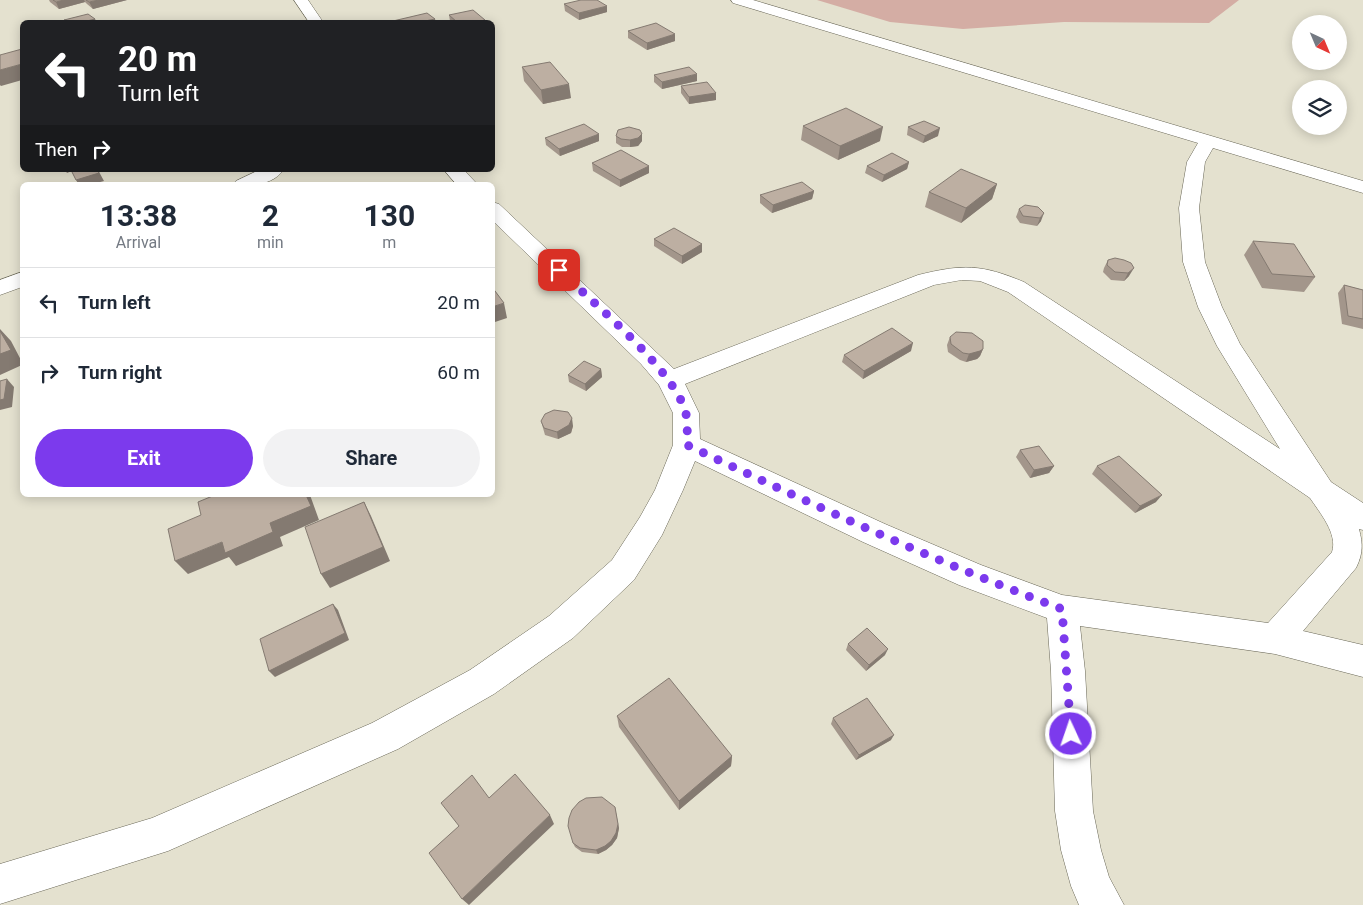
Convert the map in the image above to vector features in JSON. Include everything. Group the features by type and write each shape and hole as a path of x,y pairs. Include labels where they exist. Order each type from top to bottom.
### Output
{"street":[{"path":"301,0 315,20"},
{"path":"738,0 1363,187"},
{"path":"1208,141 1196,162 1190,208 1194,262 1210,306 1229,346 1343,525 1350,544 1345,559 1275,639"},
{"path":"249,182 270,172"},
{"path":"454,172 465,182"},
{"path":"0,884 154,837 385,736 482,682 561,627 623,570 669,490 687,445 686,413 670,380 625,333 495,211"},
{"path":"670,380 926,280 947,274 971,271 989,275 1016,287 1363,518"},
{"path":"0,288 20,280"},
{"path":"687,445 883,537 970,575 1062,609 1275,639 1363,661"},
{"path":"1062,609 1068,680 1074,811 1081,850 1091,886 1104,905"}],"shaded area":[{"path":"817,0 1239,0 1209,23 1064,22 963,29 890,22"}],"building":[{"path":"581,0 597,0 607,6 579,13 564,4"},
{"path":"473,10 485,20 455,20 449,15"},
{"path":"427,13 435,19 430,20 397,20"},
{"path":"88,14 95,19 91,20 64,20"},
{"path":"656,23 675,34 647,43 628,31"},
{"path":"20,50 20,65 0,70 0,55"},
{"path":"550,62 569,84 541,90 522,67"},
{"path":"689,67 697,74 662,82 654,75"},
{"path":"707,82 716,93 689,97 681,86"},
{"path":"846,108 883,127 840,146 803,126"},
{"path":"924,121 940,128 925,136 908,127"},
{"path":"584,124 599,134 559,149 545,138"},
{"path":"629,127 640,130 642,134 638,138 630,140 621,139 616,136 618,130"},
{"path":"621,150 649,166 620,180 592,163"},
{"path":"892,153 909,162 884,175 867,166"},
{"path":"961,169 997,184 966,208 929,192"},
{"path":"72,172 99,173 76,180"},
{"path":"802,182 814,191 773,205 760,195"},
{"path":"1025,205 1038,207 1044,213 1040,218 1023,216 1019,209"},
{"path":"674,228 702,244 682,256 654,239"},
{"path":"1253,241 1294,244 1315,277 1272,274"},
{"path":"1115,258 1131,263 1134,268 1128,273 1115,272 1107,265 1108,260"},
{"path":"1344,285 1363,290 1363,319 1348,316"},
{"path":"495,291 504,303 495,306"},
{"path":"892,328 913,343 864,371 844,355"},
{"path":"0,331 11,350 0,354"},
{"path":"956,332 972,333 983,341 983,349 969,354 963,353 951,344 950,337"},
{"path":"584,361 601,369 585,384 568,375"},
{"path":"7,379 4,399 0,400 0,381"},
{"path":"554,410 568,412 572,418 569,425 557,432 544,428 541,421 545,414"},
{"path":"1039,446 1054,466 1034,470 1020,450"},
{"path":"1119,456 1162,495 1140,506 1097,466"},
{"path":"210,497 307,497 311,506 270,523 273,532 225,553 222,542 175,561 168,529 201,515 198,502"},
{"path":"364,502 383,547 321,574 305,527"},
{"path":"333,604 345,633 269,671 260,639"},
{"path":"867,628 888,649 869,665 848,644"},
{"path":"669,678 732,756 679,801 617,716"},
{"path":"867,698 894,735 859,755 833,718"},
{"path":"515,774 550,815 462,899 429,853 459,826 441,803 472,775 489,798"},
{"path":"602,797 615,807 618,824 616,833 611,841 596,850 580,848 573,843 568,826 572,810 579,802 586,798"}],"route":[{"path":"559,270 625,333 670,380 686,413 687,445 874,533 970,575 1062,609 1068,671 1071,734"}]}
